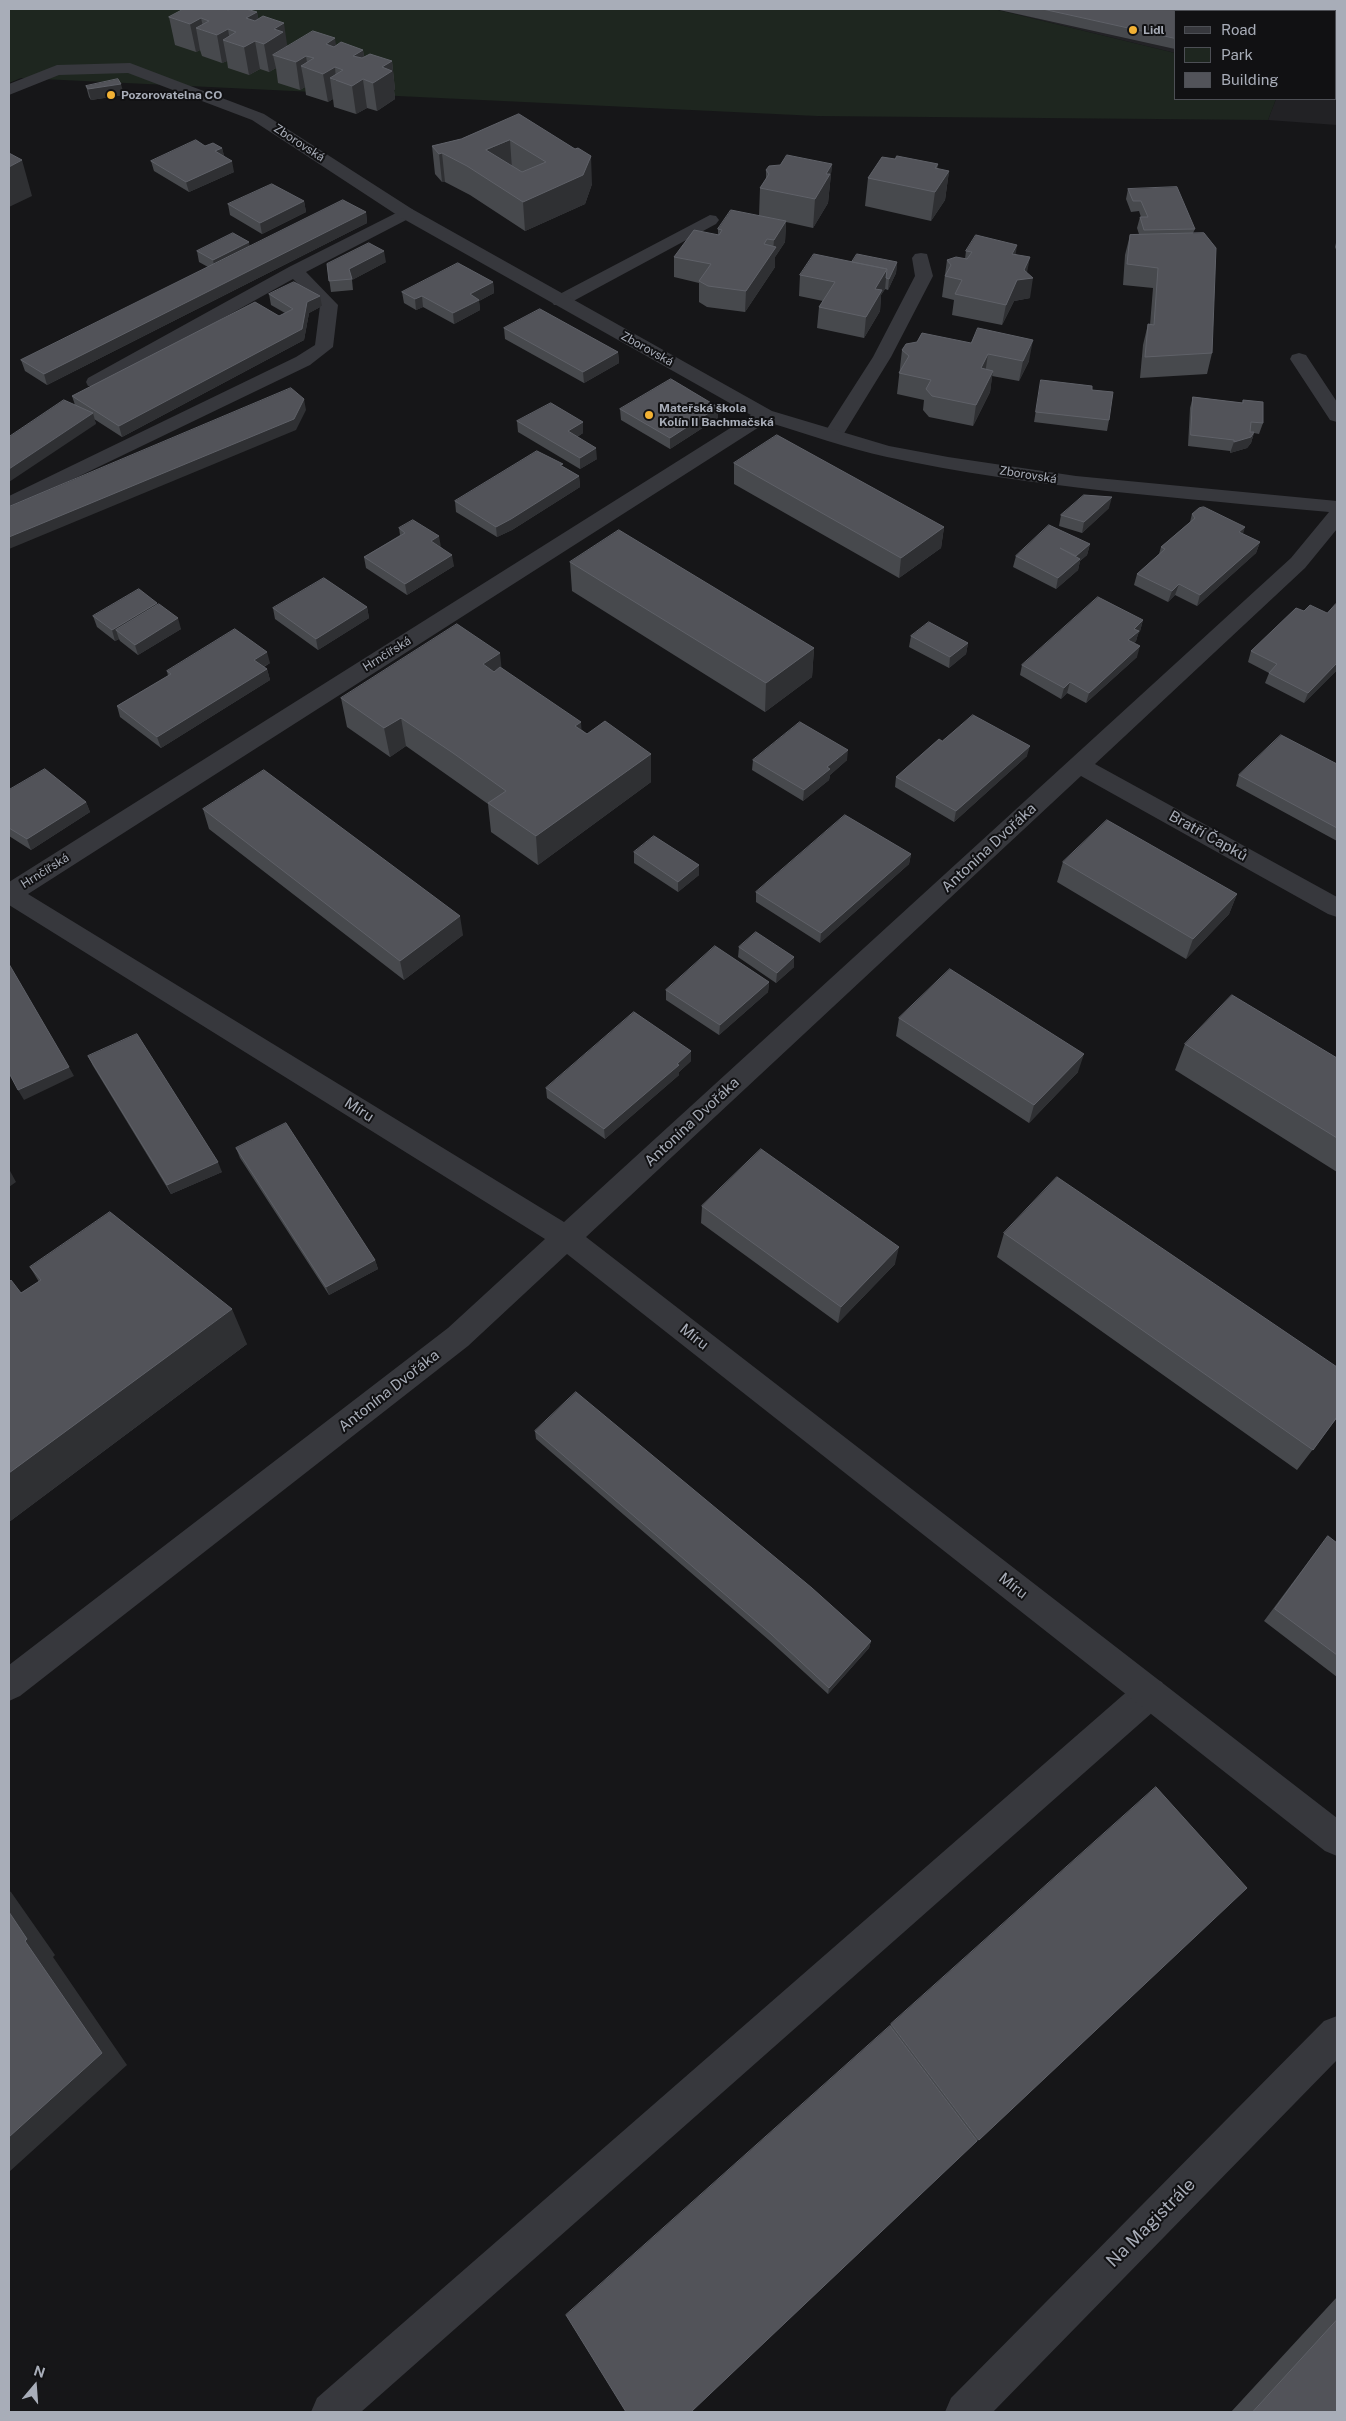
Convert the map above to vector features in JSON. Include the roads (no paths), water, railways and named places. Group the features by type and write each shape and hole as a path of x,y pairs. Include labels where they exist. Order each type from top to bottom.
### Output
{"street":[{"name":"Zborovská","path":"9,90 57,70 130,68 258,117 406,213 765,415 886,451 948,463 1076,482 1337,507"},
{"path":"95,382 295,271 406,213"},
{"path":"560,301 710,220"},
{"path":"833,435 882,357 924,276 921,258"},
{"path":"9,504 304,361 324,347 329,305 295,271"},
{"path":"1299,359 1337,416"},
{"name":"Hrnčířská","path":"9,894 765,415"},
{"name":"Antonína Dvořáka","path":"9,1686 458,1337 1298,564 1337,516"},
{"name":"Bratří Čapků","path":"1080,764 1337,908"},
{"name":"Míru","path":"9,894 567,1238 1337,1839"},
{"path":"331,2412 1150,1693"},
{"name":"Na Magistrále","path":"965,2412 1337,2034"}],"place":[{"name":"Lidl","path":"1133,30"},
{"name":"Pozorovatelna CO","path":"111,95"},
{"name":"Mateřská škola Kolín II Bachmačská","path":"649,415"}]}
